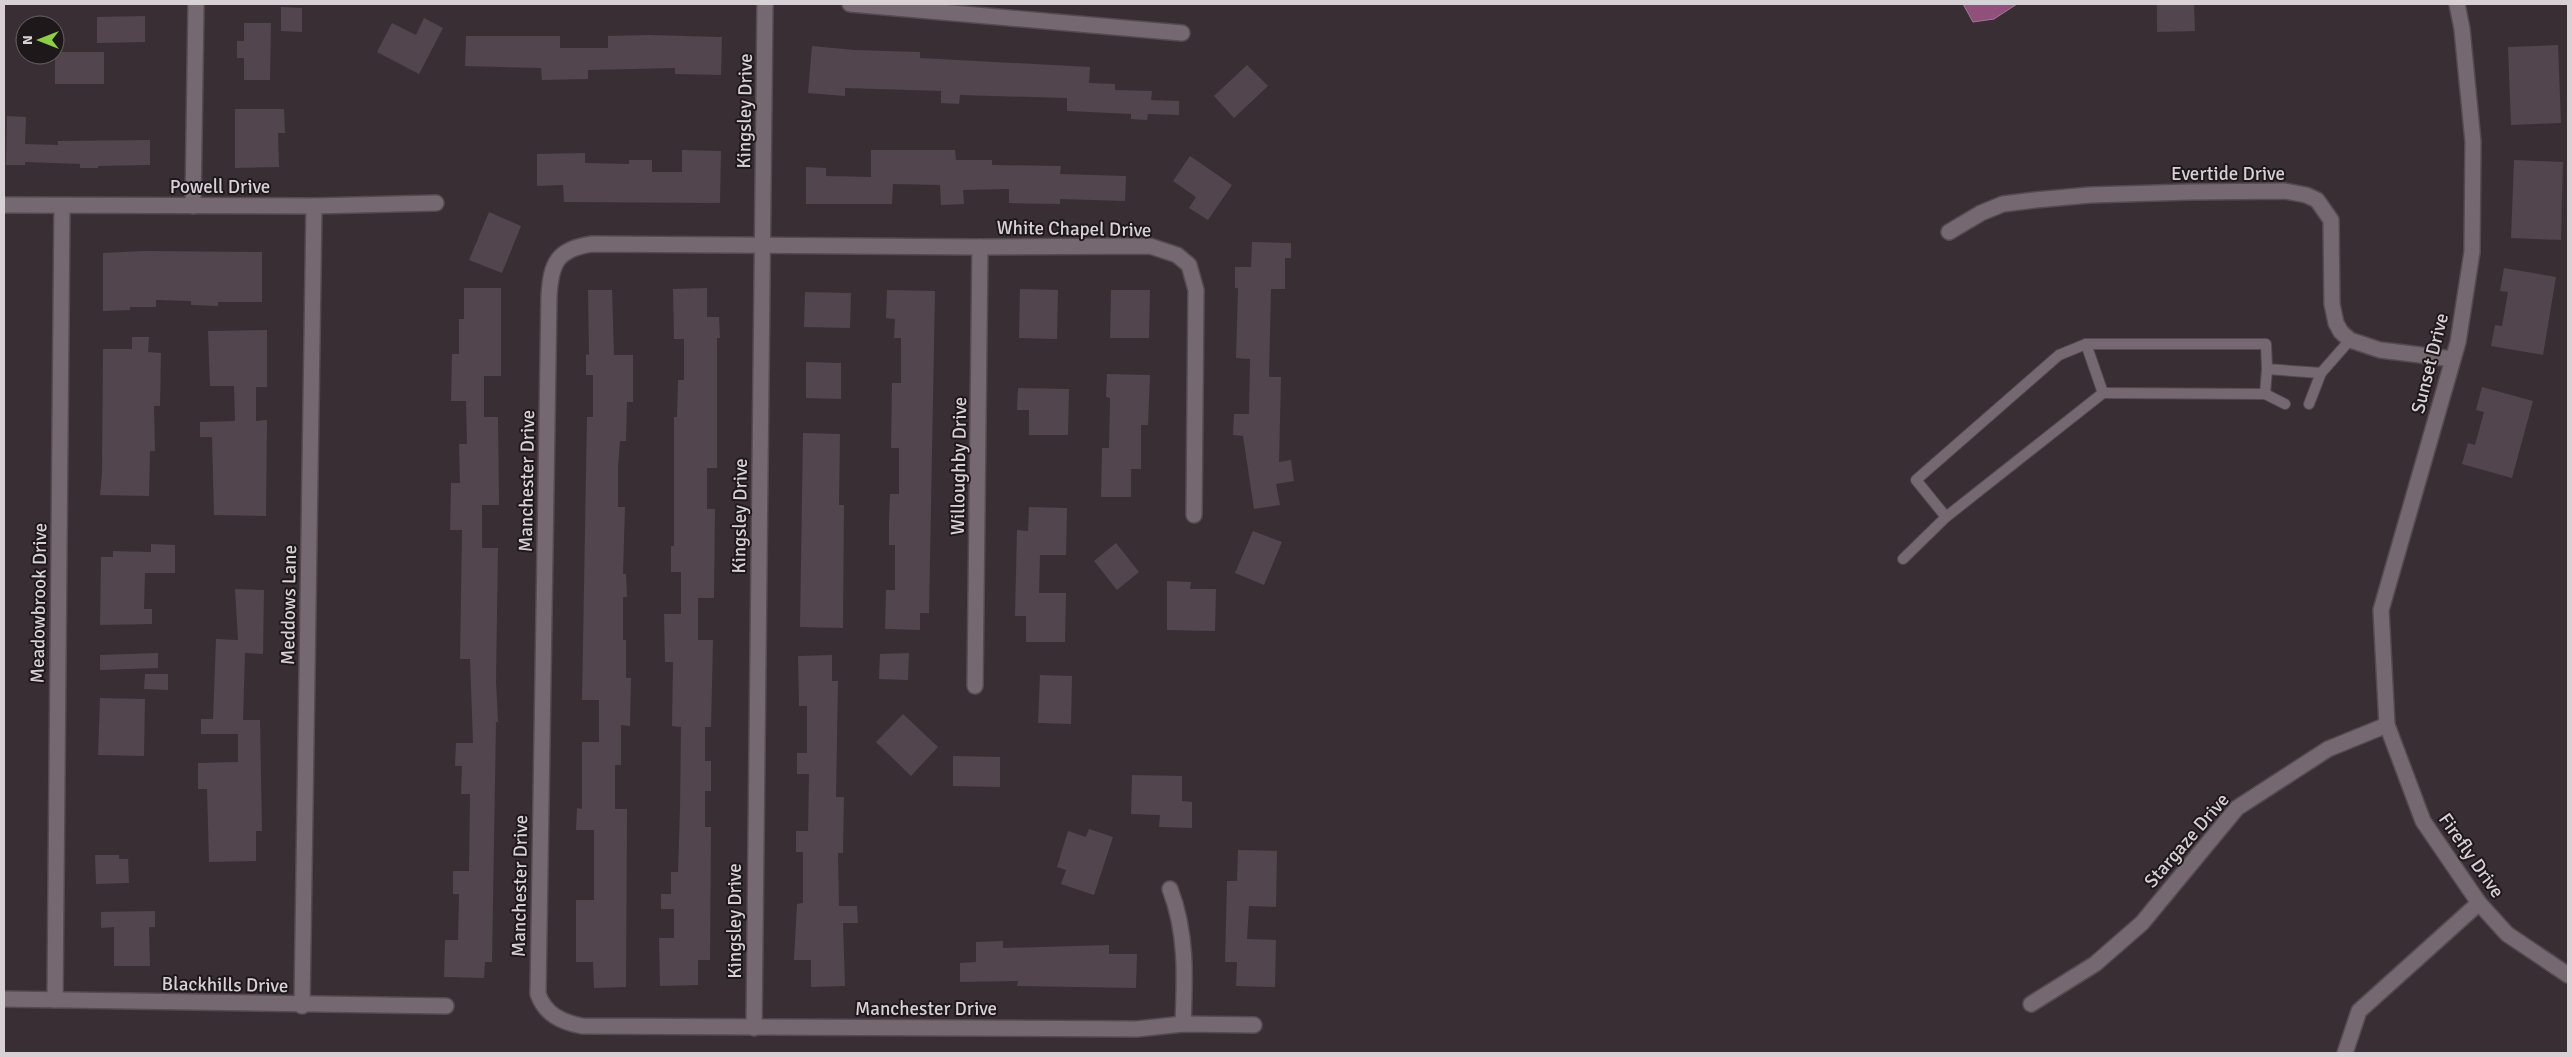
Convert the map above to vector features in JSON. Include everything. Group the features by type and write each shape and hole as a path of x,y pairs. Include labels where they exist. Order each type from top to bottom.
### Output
{"street":[{"path":"194,206 196,4"},
{"name":"Kingsley Drive","path":"754,1028 765,4"},
{"path":"850,4 1182,33"},
{"name":"Sunset Drive","path":"2387,725 2381,610 2453,360 2472,252 2473,142 2462,29 2456,4"},
{"name":"Evertide Drive","path":"1949,232 1981,213 2003,204 2035,200 2090,195 2190,192 2285,191 2306,195 2321,204 2331,220 2332,304 2336,323 2341,332 2350,340"},
{"name":"Powell Drive","path":"4,205 314,206 436,203"},
{"name":"Meadowbrook Drive","path":"55,1000 62,206"},
{"name":"Meddows Lane","path":"302,1006 314,206"},
{"name":"Manchester Drive","path":"763,246 592,244 576,246 566,251 558,259 552,271 549,296 538,984 538,994 546,1010 569,1023 582,1026 1138,1029 1184,1024 1254,1025"},
{"name":"White Chapel Drive","path":"763,246 1150,246 1177,255 1189,265 1196,290 1194,515"},
{"name":"Willoughby Drive","path":"975,686 980,247"},
{"path":"2350,340 2380,350 2453,360"},
{"name":"Firefly Drive","path":"2387,725 2423,821 2479,903 2507,934 2568,975"},
{"name":"Stargaze Drive","path":"2031,1004 2095,964 2142,923 2237,808 2328,749 2387,725"},
{"path":"1170,889 1179,913 1182,932 1185,978 1184,1024"},
{"path":"2345,1053 2359,1011 2479,903"},
{"name":"Blackhills Drive","path":"4,999 302,1006 446,1006"}],"lane":[{"path":"2308,404 2322,372 2350,340"},
{"path":"2086,344 2103,393"},
{"path":"1946,517 1916,480 2059,356 2086,344 2266,344 2265,394"},
{"path":"2267,369 2322,372"},
{"path":"1903,559 1946,517 2103,393 2265,394 2285,404"}],"shaded area":[{"path":"1963,4 2017,4 1994,19 1973,22"}],"building":[{"path":"2157,4 2194,4 2195,31 2157,32"},
{"path":"281,7 302,8 302,32 281,31"},
{"path":"145,16 145,42 97,43 97,17"},
{"path":"424,18 443,28 419,74 377,52 392,23 416,35"},
{"path":"244,23 271,23 270,80 244,80 244,58 237,58 237,41 244,41"},
{"path":"466,36 560,36 560,48 608,48 608,36 722,37 721,75 675,74 675,68 588,70 588,79 542,80 541,68 465,66"},
{"path":"2558,45 2561,123 2511,125 2508,47"},
{"path":"812,46 855,50 920,52 920,58 1090,67 1089,83 1115,84 1115,90 1152,91 1151,100 1179,101 1179,115 1148,114 1147,120 1131,119 1131,114 1067,111 1067,98 960,95 959,104 941,103 941,91 845,88 845,96 808,93"},
{"path":"65,52 104,52 104,84 55,84 55,65 65,65"},
{"path":"1247,65 1268,86 1234,118 1214,96"},
{"path":"235,109 284,109 285,133 278,133 279,167 235,168"},
{"path":"7,116 26,117 25,144 58,145 58,141 150,140 150,165 80,168 80,164 25,162 25,165 6,165"},
{"path":"682,150 721,151 720,203 564,202 563,185 537,186 537,154 585,153 585,163 629,164 629,160 652,160 652,172 682,172"},
{"path":"871,150 955,150 956,160 992,160 992,165 1061,166 1060,174 1126,176 1125,201 1060,199 1060,204 1009,203 1009,189 963,190 964,204 941,205 940,185 893,184 892,204 806,204 806,167 826,168 826,176 871,177"},
{"path":"1190,156 1232,185 1208,220 1189,208 1196,197 1173,181"},
{"path":"2514,160 2563,162 2561,240 2511,238"},
{"path":"489,212 521,226 502,273 469,260"},
{"path":"1252,242 1291,243 1291,258 1285,258 1285,289 1271,289 1269,377 1281,377 1279,462 1291,460 1294,481 1276,484 1280,505 1254,509 1243,436 1233,435 1234,414 1249,414 1250,359 1236,358 1238,288 1235,288 1235,267 1251,267"},
{"path":"143,251 262,252 262,302 218,302 218,306 191,305 191,301 156,300 156,307 130,307 130,310 103,311 103,253"},
{"path":"2504,268 2556,277 2543,355 2491,346 2495,325 2502,326 2508,292 2500,291"},
{"path":"464,288 501,288 501,376 484,376 484,417 498,417 499,505 482,505 482,548 498,548 496,681 498,722 496,722 492,962 485,962 484,978 444,977 445,940 458,940 459,894 453,894 453,871 469,871 470,794 461,794 462,766 455,766 456,743 473,743 470,659 460,659 462,530 450,530 451,483 460,483 459,444 467,444 466,401 451,401 452,354 459,354 459,319 464,319"},
{"path":"707,288 707,317 719,317 720,338 717,338 717,468 707,468 707,509 715,509 714,598 698,598 698,640 713,640 711,727 705,727 705,761 711,761 711,791 705,791 705,827 711,827 710,960 698,960 698,985 660,986 659,938 674,938 674,909 661,909 661,894 671,894 671,872 678,872 680,808 681,727 672,726 673,662 665,662 664,614 681,614 681,572 671,572 671,546 674,546 674,417 677,417 678,380 684,380 684,339 674,339 673,289"},
{"path":"1020,289 1058,290 1057,339 1019,338"},
{"path":"588,290 612,290 614,355 633,355 633,402 627,402 626,441 620,441 618,468 618,507 625,507 623,574 626,574 627,597 623,597 623,640 626,640 626,678 631,678 630,726 621,725 621,765 615,765 615,809 627,809 626,987 594,988 593,962 576,962 576,900 594,900 594,830 576,830 577,808 582,809 582,742 599,742 599,700 582,700 587,417 593,417 593,375 586,375 586,354 589,355"},
{"path":"887,290 935,291 929,613 920,613 920,630 885,629 886,590 895,590 895,545 889,545 890,494 899,494 899,448 891,448 892,383 901,383 901,338 894,338 895,319 886,318"},
{"path":"1111,290 1150,290 1149,338 1110,338"},
{"path":"805,292 851,293 850,328 804,327"},
{"path":"267,330 267,387 256,387 256,421 267,420 266,516 214,515 212,437 200,437 200,422 235,421 234,386 210,386 208,331"},
{"path":"132,337 149,337 148,352 161,353 160,406 154,406 155,451 150,451 149,496 100,495 102,473 103,349 132,349"},
{"path":"806,362 841,363 841,399 806,398"},
{"path":"1107,374 1150,375 1148,425 1141,425 1141,469 1131,469 1131,497 1101,497 1102,448 1109,448 1110,398 1106,397"},
{"path":"2482,387 2533,401 2512,478 2462,464 2468,443 2475,445 2484,412 2476,410"},
{"path":"1018,388 1069,389 1068,435 1029,435 1029,410 1017,410"},
{"path":"803,433 840,434 839,505 844,505 843,628 800,627"},
{"path":"1029,507 1067,508 1066,555 1040,555 1039,593 1066,593 1065,642 1026,642 1026,616 1015,616 1017,530 1028,531"},
{"path":"1253,531 1282,542 1264,585 1235,573"},
{"path":"1116,543 1139,572 1117,590 1094,561"},
{"path":"151,544 175,545 175,573 145,573 144,609 152,609 152,624 100,625 101,557 113,557 113,551 151,552"},
{"path":"1167,581 1191,582 1190,589 1216,589 1215,631 1167,630"},
{"path":"235,589 264,590 263,654 245,653 243,720 260,720 262,831 256,831 256,861 209,862 207,789 198,789 198,763 238,762 238,734 201,734 201,719 213,719 216,639 238,640"},
{"path":"158,653 158,668 100,670 100,655"},
{"path":"909,653 908,680 879,679 880,654"},
{"path":"832,655 832,681 838,681 836,797 844,797 843,853 838,853 839,906 857,906 858,923 843,923 845,986 811,987 811,960 794,960 797,904 803,903 803,852 796,852 796,831 808,831 809,774 797,774 797,753 807,753 807,706 799,706 798,656"},
{"path":"145,674 168,674 168,690 144,689"},
{"path":"1040,675 1072,676 1071,724 1038,723"},
{"path":"100,698 145,699 144,756 98,755"},
{"path":"903,714 938,747 911,776 876,742"},
{"path":"953,756 1000,757 1000,787 953,786"},
{"path":"1132,775 1182,776 1182,801 1192,802 1192,828 1159,827 1160,815 1131,814"},
{"path":"1089,829 1113,837 1094,895 1061,884 1066,870 1057,867 1068,831 1086,837"},
{"path":"1238,850 1277,851 1276,907 1249,906 1247,939 1276,940 1275,987 1236,986 1237,962 1225,962 1227,881 1237,881"},
{"path":"95,855 119,855 119,859 128,859 129,883 96,884"},
{"path":"155,911 155,927 149,927 150,966 114,966 114,927 101,928 101,912"},
{"path":"1003,941 1003,948 1109,945 1109,954 1137,954 1136,988 1017,986 1018,981 960,982 960,963 976,962 976,942"}]}
